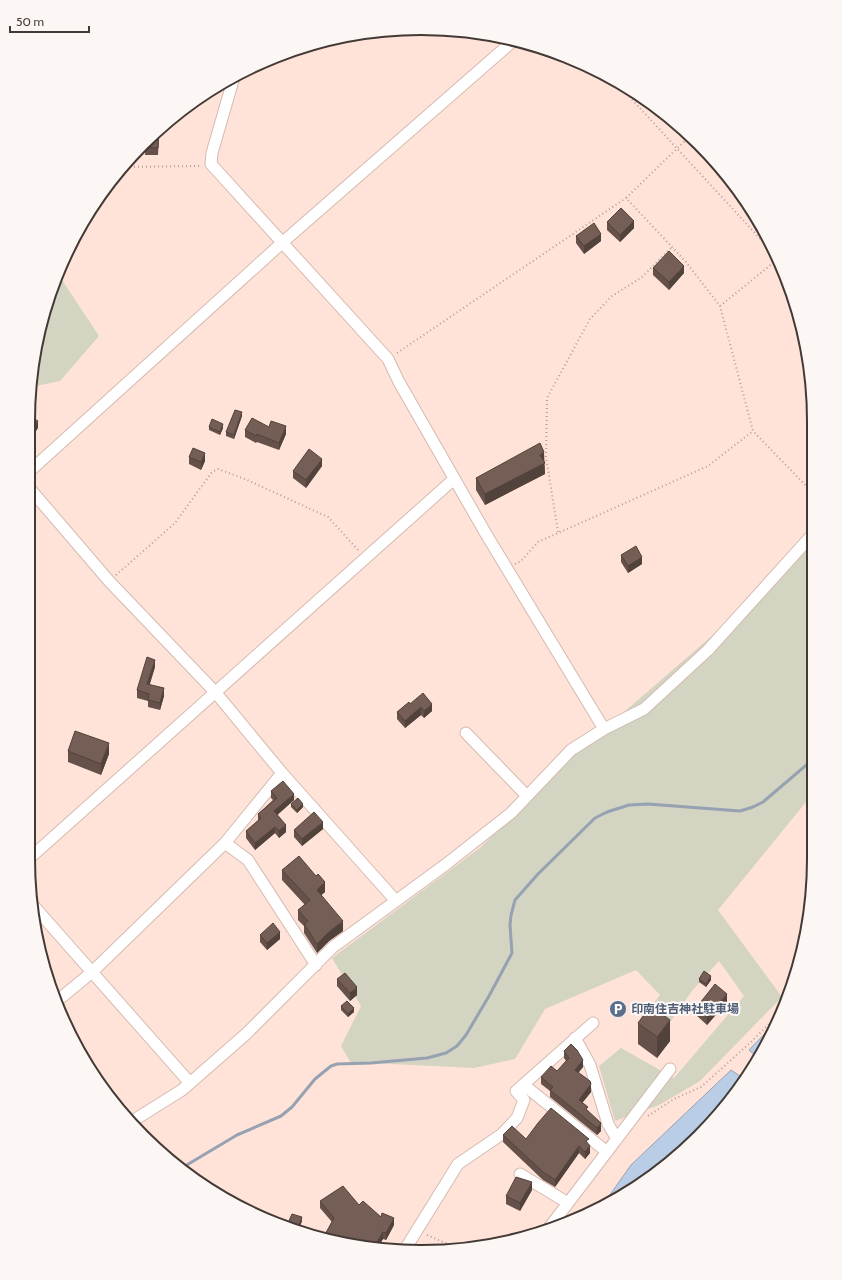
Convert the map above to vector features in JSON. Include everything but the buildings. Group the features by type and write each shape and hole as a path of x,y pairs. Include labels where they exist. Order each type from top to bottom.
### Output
{"street":[{"path":"35,466 283,242 508,45"},
{"path":"232,85 212,154 211,164 388,359 398,382 454,479 604,729"},
{"path":"35,853 454,479"},
{"path":"35,495 109,581 216,693 282,773 396,901"},
{"path":"136,1119 190,1084 246,1034 333,947 445,865 511,813 571,750 604,729 644,709 708,650 807,541"},
{"path":"466,733 527,796"},
{"path":"61,998 91,972 225,843 282,773"},
{"path":"225,843 248,860 316,965"},
{"path":"38,912 190,1084"},
{"path":"408,1244 458,1164 502,1134 517,1118 524,1100 516,1091 593,1023"},
{"path":"576,1038 590,1066 608,1124 617,1139"},
{"path":"554,1222 670,1069"},
{"path":"524,1085 607,1152"},
{"path":"520,1174 568,1202"}],"path":[{"path":"628,96 762,241"},
{"path":"388,359 626,198 685,140"},
{"path":"130,167 204,166 211,164"},
{"path":"626,198 686,262 720,306 753,431 807,487"},
{"path":"558,532 546,457 547,398 590,318 612,296 642,277 672,247"},
{"path":"720,306 773,262"},
{"path":"506,567 521,561 538,542 558,532 708,466 753,431"},
{"path":"109,581 175,523 212,472 218,470 245,479 328,518 365,558"},
{"path":"644,1119 674,1099 701,1087 771,1022"},
{"path":"417,1230 448,1244"}],"green space":[{"path":"62,279 99,336 60,381 37,386 42,346 55,297"},
{"path":"807,542 807,801 718,910 782,997 700,1081 659,1105 615,1121 599,1066 621,1048 674,1078 744,996 719,961 692,991 666,1028 641,1019 660,995 636,970 545,1009 515,1059 474,1068 351,1063 341,1046 361,1006 332,958 481,847 564,764 773,583"}],"water":[{"path":"765,1033 754,1054 749,1050"},
{"path":"731,1070 740,1076 711,1114 676,1149 635,1180 609,1195 631,1165"}],"waterway":[{"path":"186,1165 237,1135 281,1116 292,1107 315,1079 331,1066 337,1064 371,1063 427,1058 446,1053 457,1046 466,1035 512,953 510,925 515,900 538,874 595,818 607,812 629,805 648,804 740,811 763,802 807,764"}],"place":[{"name":"印南住吉神社駐車場","path":"618,1009"}]}
